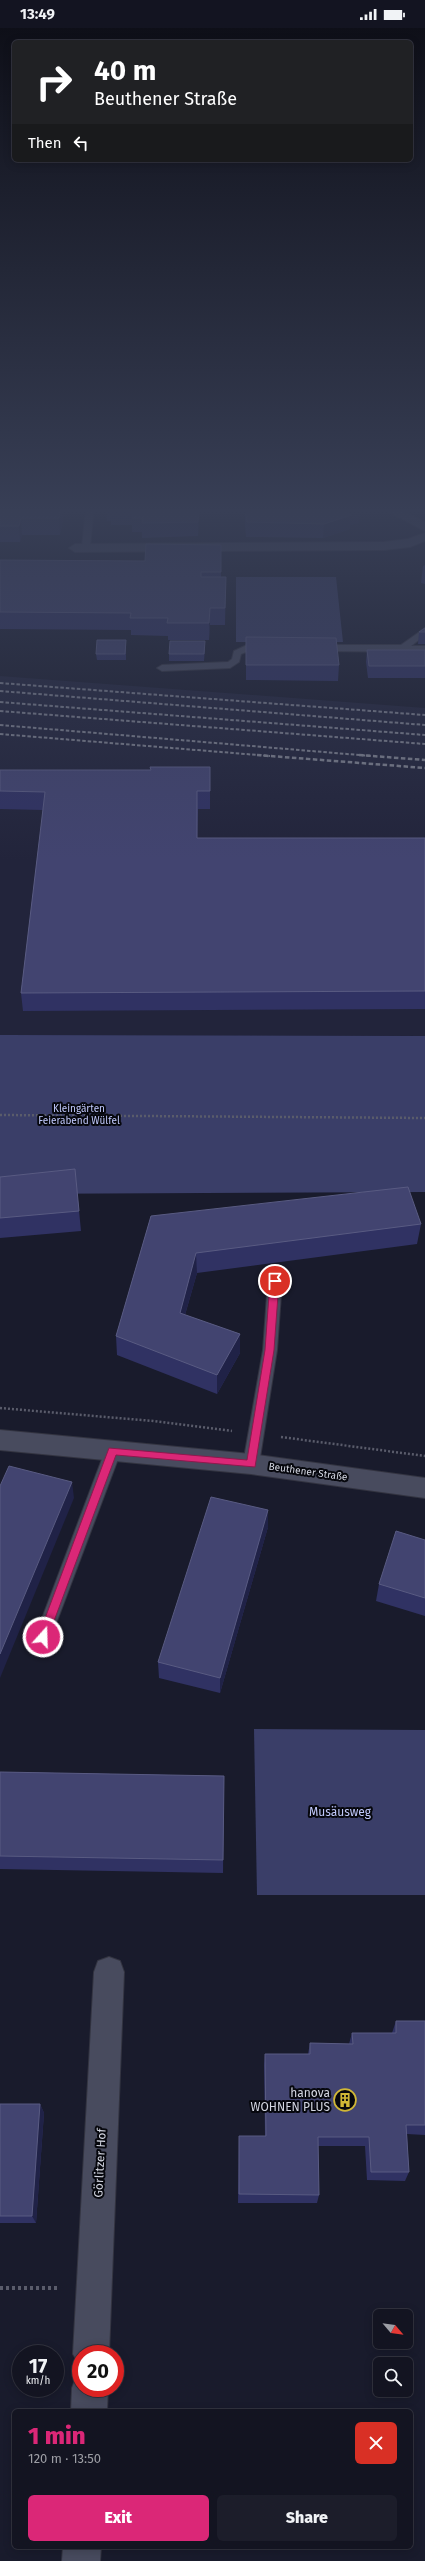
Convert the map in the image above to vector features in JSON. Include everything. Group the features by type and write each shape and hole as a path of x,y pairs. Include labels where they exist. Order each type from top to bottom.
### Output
{"street":[{"name":"Beuthener Straße","path":"0,1440 251,1464 425,1488"},
{"name":"Görlitzer Hof","path":"91,2345 109,1972"},
{"path":"88,2409 89,2397"},
{"path":"81,2561 82,2549"}],"lane":[{"path":"403,648 425,631"},
{"path":"162,668 230,665 236,660 237,653 243,649 278,648"},
{"path":"310,648 425,649"},
{"path":"251,1464 270,1350 275,1281"},
{"path":"43,1637 112,1451"}],"path":[{"path":"0,1115 425,1118"},
{"path":"0,1408 152,1421 425,1456"},
{"path":"0,2288 94,2289"}],"shaded area":[{"path":"0,676 425,708 425,1036 0,1035"}],"green space":[{"path":"236,625 341,625 343,642 236,642"},
{"name":"Kleingärten Feierabend Wülfel","path":"0,1035 425,1036 425,1192 0,1194"},
{"name":"Musäusweg","path":"254,1729 425,1730 425,1895 257,1895"}],"building":[{"path":"425,628 425,632 419,632"},
{"path":"246,637 336,638 339,665 246,665"},
{"path":"97,640 126,640 125,654 96,654"},
{"path":"170,641 205,641 204,654 169,654"},
{"path":"367,650 425,650 425,666 369,666"},
{"path":"150,767 210,767 210,791 197,791 197,838 425,838 425,991 21,993 45,792 0,791 0,770 151,770"},
{"path":"75,1169 79,1211 0,1218 0,1177"},
{"path":"408,1187 421,1224 196,1253 180,1313 240,1334 217,1375 116,1336 151,1216"},
{"path":"9,1466 72,1482 0,1654 0,1486"},
{"path":"211,1497 268,1510 220,1678 158,1662"},
{"path":"396,1531 425,1540 425,1598 379,1584"},
{"path":"0,1772 224,1776 223,1860 0,1856"},
{"name":"hanova WOHNEN PLUS","path":"396,2021 425,2021 425,2125 406,2125 409,2172 371,2172 369,2137 318,2137 319,2195 239,2194 239,2136 266,2136 265,2054 310,2054 310,2043 353,2044 352,2033 396,2033"},
{"path":"0,2104 40,2104 32,2216 0,2216"}],"railway":[{"path":"0,683 425,715"},
{"path":"0,691 425,725"},
{"path":"0,702 425,735"},
{"path":"0,711 425,744"},
{"path":"0,725 359,755"},
{"path":"0,734 270,756"},
{"path":"257,755 425,768"},
{"path":"359,755 425,760"},
{"path":"359,755 371,756"}],"place":[{"name":"hanova WOHNEN PLUS","path":"345,2100"}],"route":[{"path":"43,1637 112,1451 251,1464 270,1350 275,1281"}]}
